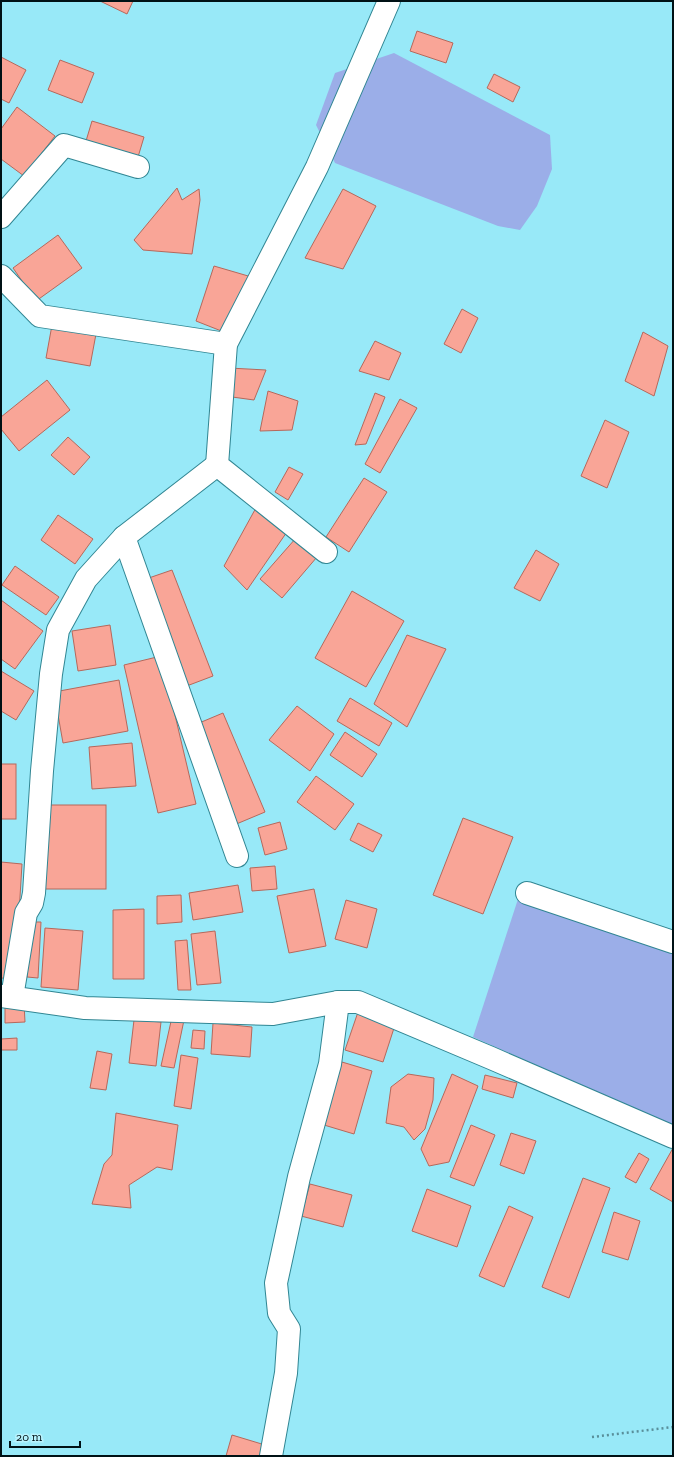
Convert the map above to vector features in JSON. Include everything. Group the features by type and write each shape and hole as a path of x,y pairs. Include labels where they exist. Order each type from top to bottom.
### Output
{"street":[{"path":"389,1 316,167 226,344 217,465 124,537 86,579 58,630 51,674 42,771 34,893 32,903 26,913 6,996 85,1008 273,1014 338,1002 358,1002 673,1137"},
{"path":"1,216 64,145 138,167"},
{"path":"1,276 40,316 226,344"},
{"path":"217,465 326,552"},
{"path":"124,537 237,856"},
{"path":"528,893 673,942"},
{"path":"271,1456 286,1373 289,1329 279,1313 276,1283 299,1177 330,1064 338,1002"}],"path":[{"path":"592,1437 673,1427"}],"water":[{"path":"394,53 550,135 552,169 537,206 520,230 498,226 335,163 316,125 335,73"},
{"path":"519,896 673,947 673,1126 473,1037"}],"building":[{"path":"100,1 133,1 127,14"},
{"path":"417,31 453,43 446,63 410,51"},
{"path":"1,57 26,70 9,103 1,99"},
{"path":"60,60 94,73 82,103 48,90"},
{"path":"494,74 520,87 513,102 487,88"},
{"path":"17,107 55,136 24,176 1,159 1,129"},
{"path":"92,121 144,137 138,157 86,141"},
{"path":"177,188 182,200 199,189 200,200 192,254 143,250 134,240"},
{"path":"343,189 376,206 343,269 305,258"},
{"path":"58,235 82,268 36,301 13,268"},
{"path":"214,266 255,278 229,334 196,321"},
{"path":"462,309 478,318 461,353 444,344"},
{"path":"52,325 96,334 90,366 46,358"},
{"path":"643,332 668,346 654,396 625,381"},
{"path":"375,341 401,353 389,380 359,371"},
{"path":"229,368 266,370 254,400 225,396"},
{"path":"47,380 70,410 19,451 1,429 1,417"},
{"path":"268,391 298,401 292,430 260,431"},
{"path":"375,393 385,397 366,444 355,445"},
{"path":"400,399 417,408 380,473 365,464"},
{"path":"605,420 629,432 607,488 581,476"},
{"path":"68,437 90,457 74,475 51,455"},
{"path":"289,467 303,474 288,500 275,492"},
{"path":"364,478 387,492 349,552 326,537"},
{"path":"257,506 291,526 247,590 224,566"},
{"path":"58,515 93,539 75,564 41,540"},
{"path":"296,538 317,557 282,598 260,579"},
{"path":"536,550 559,564 540,601 514,588"},
{"path":"15,566 59,597 46,615 2,585"},
{"path":"172,570 213,676 184,687 143,580"},
{"path":"352,591 404,621 366,687 315,658"},
{"path":"1,600 43,631 15,669 1,659"},
{"path":"110,625 116,665 78,671 72,631"},
{"path":"407,635 446,649 407,727 374,704"},
{"path":"161,656 196,804 158,813 124,665"},
{"path":"1,671 34,691 16,720 1,711"},
{"path":"119,680 128,731 63,743 54,692"},
{"path":"350,698 392,723 379,746 337,721"},
{"path":"297,706 334,734 310,771 269,740"},
{"path":"223,713 265,812 234,825 192,726"},
{"path":"345,732 377,754 362,777 330,755"},
{"path":"132,743 136,786 92,789 89,747"},
{"path":"1,764 16,764 16,819 1,819"},
{"path":"316,776 354,804 335,830 297,802"},
{"path":"41,805 106,805 106,889 41,889"},
{"path":"463,818 513,837 483,914 433,895"},
{"path":"280,822 287,849 265,855 258,828"},
{"path":"358,823 382,835 373,852 350,840"},
{"path":"1,862 22,864 15,979 1,978"},
{"path":"275,866 277,889 252,891 250,868"},
{"path":"238,885 243,912 193,920 189,893"},
{"path":"314,889 326,946 289,953 277,896"},
{"path":"181,895 182,922 157,924 157,896"},
{"path":"346,900 377,909 367,948 335,939"},
{"path":"144,909 144,979 113,979 113,910"},
{"path":"30,922 41,922 38,978 27,977"},
{"path":"45,928 83,931 78,990 41,987"},
{"path":"215,931 221,983 197,985 191,934"},
{"path":"187,940 191,990 178,990 175,941"},
{"path":"5,1003 24,1003 25,1022 5,1023"},
{"path":"358,1012 395,1025 383,1062 345,1050"},
{"path":"172,1017 184,1020 174,1068 161,1066"},
{"path":"134,1020 161,1022 156,1066 129,1063"},
{"path":"213,1023 252,1027 250,1057 211,1054"},
{"path":"193,1030 205,1031 204,1049 191,1048"},
{"path":"17,1038 17,1050 1,1050 1,1039"},
{"path":"97,1051 112,1054 106,1090 90,1088"},
{"path":"181,1055 198,1058 191,1109 174,1106"},
{"path":"342,1062 372,1071 354,1134 324,1125"},
{"path":"408,1074 434,1078 433,1100 425,1129 414,1140 404,1127 386,1123 391,1087"},
{"path":"452,1074 478,1086 449,1162 429,1166 421,1149"},
{"path":"485,1075 517,1083 513,1098 482,1089"},
{"path":"116,1113 178,1125 172,1170 157,1167 129,1185 131,1208 92,1204 104,1164 112,1155"},
{"path":"471,1125 495,1135 474,1186 450,1177"},
{"path":"511,1133 536,1141 524,1174 500,1165"},
{"path":"673,1148 673,1202 650,1189"},
{"path":"639,1153 649,1159 636,1183 625,1177"},
{"path":"583,1178 610,1188 569,1298 542,1287"},
{"path":"310,1184 352,1195 343,1227 301,1216"},
{"path":"427,1189 471,1206 457,1247 412,1231"},
{"path":"509,1206 533,1217 504,1287 479,1276"},
{"path":"614,1212 640,1221 628,1260 602,1252"},
{"path":"232,1435 265,1445 262,1456 226,1456"}]}
